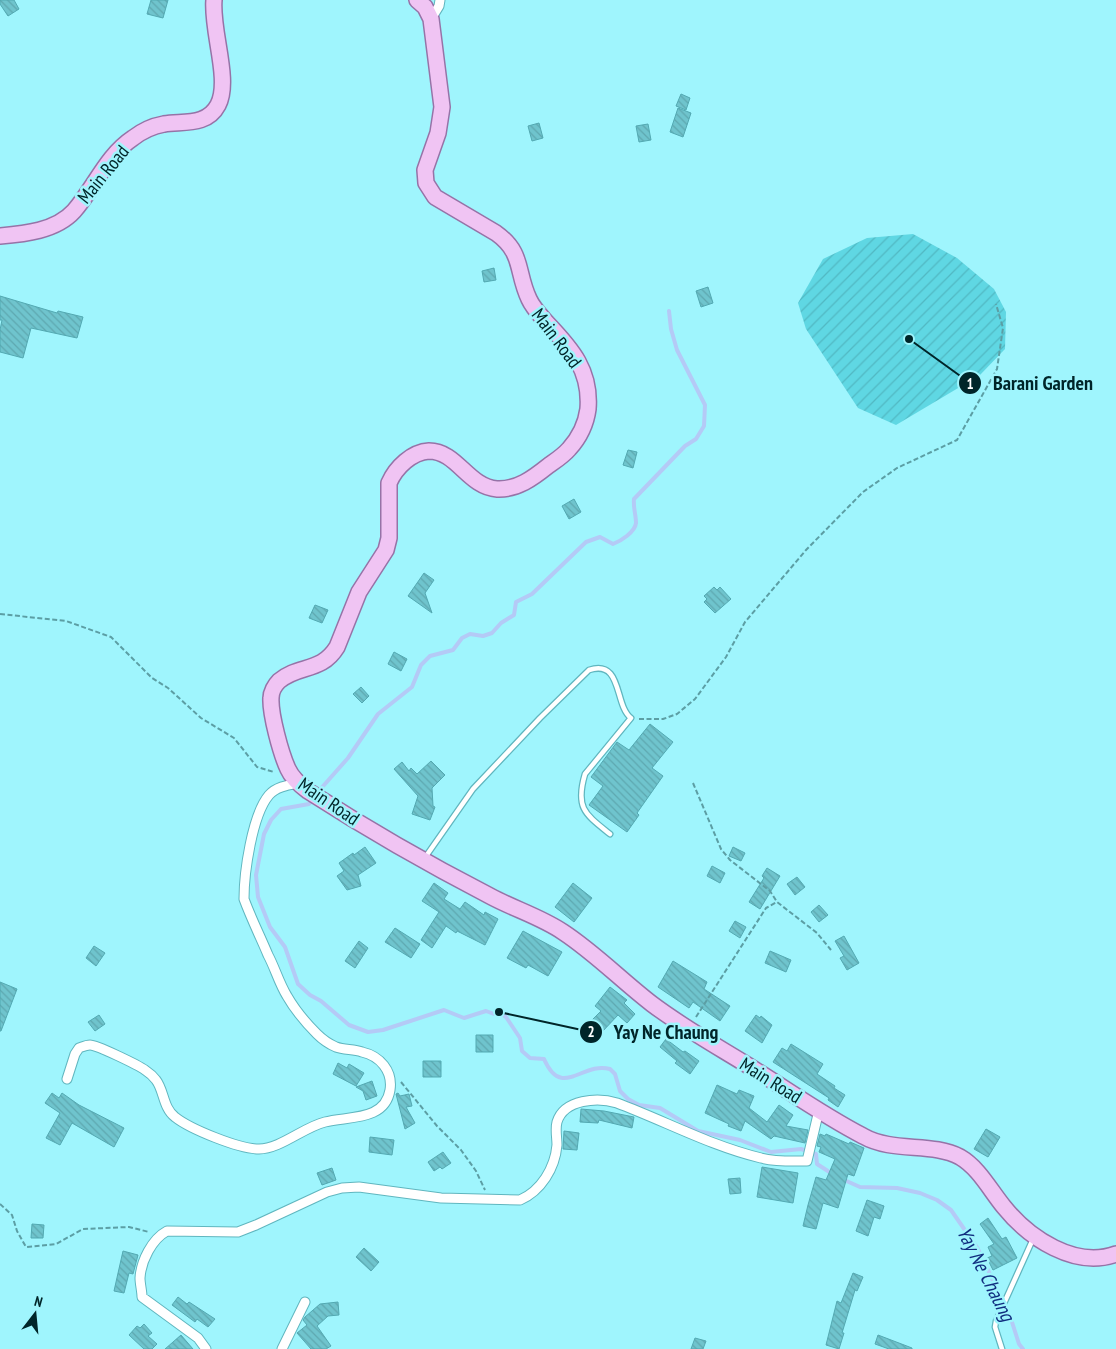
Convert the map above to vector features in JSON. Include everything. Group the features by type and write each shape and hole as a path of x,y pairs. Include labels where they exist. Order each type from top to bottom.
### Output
{"main road":[{"name":"Main Road","path":"0,236 21,234 49,227 66,218 73,212 99,173 122,147 144,131 166,124 202,120 214,111 223,88 215,34 214,0"},
{"name":"Main Road","path":"417,0 431,19 442,107 438,133 425,170 428,187 435,197 496,233 512,248 531,304 566,343 582,367 588,388 587,418 581,432 568,450 532,478 512,488 492,488 478,484 449,458 431,451 412,457 398,468 390,483 389,538 386,550 359,592 337,647 325,662 287,676 279,681 272,691 272,707 280,748 288,769 295,780 378,834 493,898 537,917 561,931 629,987 688,1029 851,1130 880,1144 951,1153 961,1158 978,1174 1016,1220 1035,1236 1058,1249 1082,1256 1097,1258 1116,1254"}],"street":[{"path":"431,19 439,6 440,0"},
{"path":"68,1079 75,1054 79,1048 90,1045 100,1048 144,1069 157,1081 173,1116 206,1133 247,1147 260,1149 277,1144 324,1122 363,1116 384,1106 390,1090 391,1079 388,1070 373,1056 363,1052 338,1048 328,1043 303,1018 286,995 244,899 244,882 256,820 270,794 295,780"},
{"path":"206,1349 198,1338 142,1297 140,1278 142,1267 153,1243 167,1231 238,1232 327,1192 342,1188 359,1187 441,1198 520,1200 530,1196 548,1174 557,1146 557,1123 566,1108 592,1100 605,1100 617,1103 715,1144 762,1158 807,1161 819,1110"},
{"path":"282,1349 304,1302"}],"lane":[{"path":"424,860 473,789 540,718 589,670 597,667 611,674 616,682 624,710 631,718 585,774 582,785 582,807 588,817 610,834"},
{"path":"1002,1349 995,1327 997,1315 1035,1236"}],"path":[{"path":"631,718 663,719 678,714 696,699 726,657 745,622 806,550 863,492 897,468 957,440 997,369 1003,328 996,304"},
{"path":"0,614 66,622 111,637 152,678 168,688 201,718 234,738 257,767 295,780"},
{"path":"693,782 721,850 730,860 770,891 778,902 817,933 832,950"},
{"path":"688,1029 766,908 778,902"},
{"path":"388,1070 404,1085 437,1126 461,1150 476,1170 489,1198"},
{"path":"0,1204 12,1215 17,1231 26,1247 56,1244 83,1229 129,1227 161,1235"}],"shaded area":[{"path":"913,234 957,258 994,289 1006,312 1005,349 980,375 896,425 858,408 806,329 798,303 823,259 867,238"}],"building":[{"path":"0,0 14,0 19,9 8,16 0,4"},
{"path":"151,0 168,0 163,18 147,14"},
{"path":"681,94 690,98 686,110 676,106"},
{"path":"678,108 691,113 683,137 670,132"},
{"path":"539,123 543,138 532,141 528,126"},
{"path":"648,124 651,140 639,142 636,126"},
{"path":"494,268 496,280 484,282 482,271"},
{"path":"708,287 713,303 701,307 696,291"},
{"path":"0,296 57,313 58,311 83,317 77,338 31,328 23,358 0,352 2,320 0,320"},
{"path":"628,450 637,452 633,468 623,465"},
{"path":"574,499 581,512 569,519 562,506"},
{"path":"424,573 434,580 425,593 432,613 408,596"},
{"path":"714,587 717,590 720,587 731,599 715,613 704,602 707,599 704,596"},
{"path":"315,605 328,610 322,623 309,618"},
{"path":"394,652 407,659 401,671 388,664"},
{"path":"361,687 369,696 362,703 353,694"},
{"path":"650,724 673,742 652,768 663,776 637,813 639,815 627,832 589,805 603,786 591,777 617,742 629,750"},
{"path":"431,761 445,775 432,788 433,806 435,807 430,820 412,814 418,796 394,769 402,762 409,771 411,768 417,774"},
{"path":"365,847 376,863 358,875 361,886 347,890 337,876 344,871 339,863"},
{"path":"733,847 745,853 741,861 729,856"},
{"path":"712,866 725,873 720,883 707,876"},
{"path":"767,868 780,876 760,909 749,902 764,878 762,876"},
{"path":"797,877 805,887 795,895 787,884"},
{"path":"434,883 448,893 444,899 460,909 465,902 484,915 485,912 498,919 485,945 457,931 456,933 446,926 432,948 421,940 439,912 422,901"},
{"path":"573,883 592,898 574,922 555,907"},
{"path":"819,905 828,915 819,922 811,912"},
{"path":"735,921 746,927 740,938 729,931"},
{"path":"395,928 420,944 411,958 385,942"},
{"path":"523,931 562,952 548,976 528,965 526,968 507,958"},
{"path":"844,936 859,963 847,970 840,958 844,956 835,941"},
{"path":"359,941 368,948 355,968 345,961"},
{"path":"94,946 105,953 96,966 86,958"},
{"path":"770,951 791,960 786,972 765,963"},
{"path":"673,961 707,982 704,989 730,1006 720,1021 693,1002 689,1008 658,987"},
{"path":"0,982 17,989 1,1031 0,1031"},
{"path":"610,987 627,1000 624,1003 635,1014 627,1023 618,1015 602,1032 591,1021 601,1011 595,1006"},
{"path":"99,1015 105,1024 95,1031 88,1022"},
{"path":"756,1015 760,1018 761,1016 772,1025 762,1043 745,1031"},
{"path":"476,1035 493,1035 493,1052 476,1052"},
{"path":"666,1039 699,1061 690,1074 675,1063 677,1061 660,1047"},
{"path":"791,1044 823,1064 817,1074 845,1095 838,1107 828,1100 829,1098 773,1062 782,1048 787,1051"},
{"path":"423,1061 441,1061 441,1077 423,1077"},
{"path":"338,1063 347,1068 349,1064 364,1073 356,1086 333,1074"},
{"path":"372,1081 377,1096 366,1100 363,1091 356,1087"},
{"path":"717,1085 737,1094 739,1090 754,1096 749,1108 767,1122 779,1105 793,1115 786,1126 808,1130 805,1143 774,1136 771,1139 745,1121 741,1131 705,1113"},
{"path":"52,1093 59,1098 62,1093 79,1105 124,1128 114,1147 72,1123 60,1145 46,1138 60,1113 45,1103"},
{"path":"398,1093 400,1096 409,1094 412,1106 406,1107 415,1123 405,1129 396,1094"},
{"path":"581,1109 634,1117 632,1128 599,1120 598,1123 580,1122"},
{"path":"986,1129 1000,1137 988,1157 974,1149"},
{"path":"564,1131 579,1133 577,1150 563,1149"},
{"path":"820,1134 825,1136 826,1134 864,1148 854,1176 848,1174 838,1208 823,1203 816,1229 803,1226 808,1205 816,1177 826,1180 835,1159 819,1152 821,1147 817,1146"},
{"path":"370,1137 394,1140 392,1155 369,1152"},
{"path":"443,1152 451,1163 442,1169 440,1167 434,1171 428,1162"},
{"path":"762,1167 798,1173 793,1203 757,1197"},
{"path":"332,1168 336,1180 322,1185 317,1173"},
{"path":"740,1178 741,1193 730,1194 728,1179"},
{"path":"867,1200 884,1206 880,1219 874,1217 868,1236 856,1231"},
{"path":"988,1218 1002,1239 1006,1237 1017,1258 993,1270 987,1258 992,1256 988,1247 994,1244 980,1224"},
{"path":"32,1224 44,1225 43,1238 31,1238"},
{"path":"364,1248 379,1262 371,1271 356,1257"},
{"path":"123,1251 138,1255 133,1274 129,1273 124,1293 114,1291"},
{"path":"853,1273 863,1277 857,1291 855,1290 839,1349 826,1345 837,1301 841,1303"},
{"path":"178,1297 215,1319 208,1327 197,1319 195,1322 172,1305"},
{"path":"338,1302 339,1315 328,1316 317,1326 331,1346 326,1349 311,1349 297,1333 307,1325 303,1320 320,1304"},
{"path":"144,1324 152,1333 148,1336 157,1344 152,1349 144,1349 129,1335 137,1326 140,1328"},
{"path":"181,1335 193,1349 165,1349"},
{"path":"878,1335 912,1349 889,1349 875,1344"},
{"path":"695,1338 706,1341 703,1349 691,1349"}],"waterway":[{"name":"Yay Ne Chaung","path":"317,793 348,758 378,714 412,687 421,665 430,656 453,650 462,638 470,634 483,636 492,633 501,623 514,615 516,602 532,594 586,542 600,537 613,544 633,530 636,523 634,499 685,446 696,439 704,426 705,405 677,350 671,329 669,311"},
{"name":"Yay Ne Chaung","path":"313,798 309,804 281,809 271,820 264,834 256,875 258,897 270,927 285,947 298,984 349,1025 368,1032 383,1030 444,1010 464,1018 486,1011 494,1014 499,1012 506,1017 520,1038 522,1051 530,1058 544,1059 551,1071 558,1077 565,1078 600,1068 610,1069 615,1074 620,1091 628,1099 639,1105 660,1108 698,1131 740,1140 771,1152 801,1149 816,1154 817,1164 834,1175"},
{"name":"Yay Ne Chaung","path":"842,1179 860,1187 897,1188 920,1193 937,1200 951,1210 978,1249 1011,1319 1019,1344 1023,1349"}],"place":[{"name":"Barani Garden","path":"909,339"},
{"name":"Yay Ne Chaung","path":"499,1012"}]}
